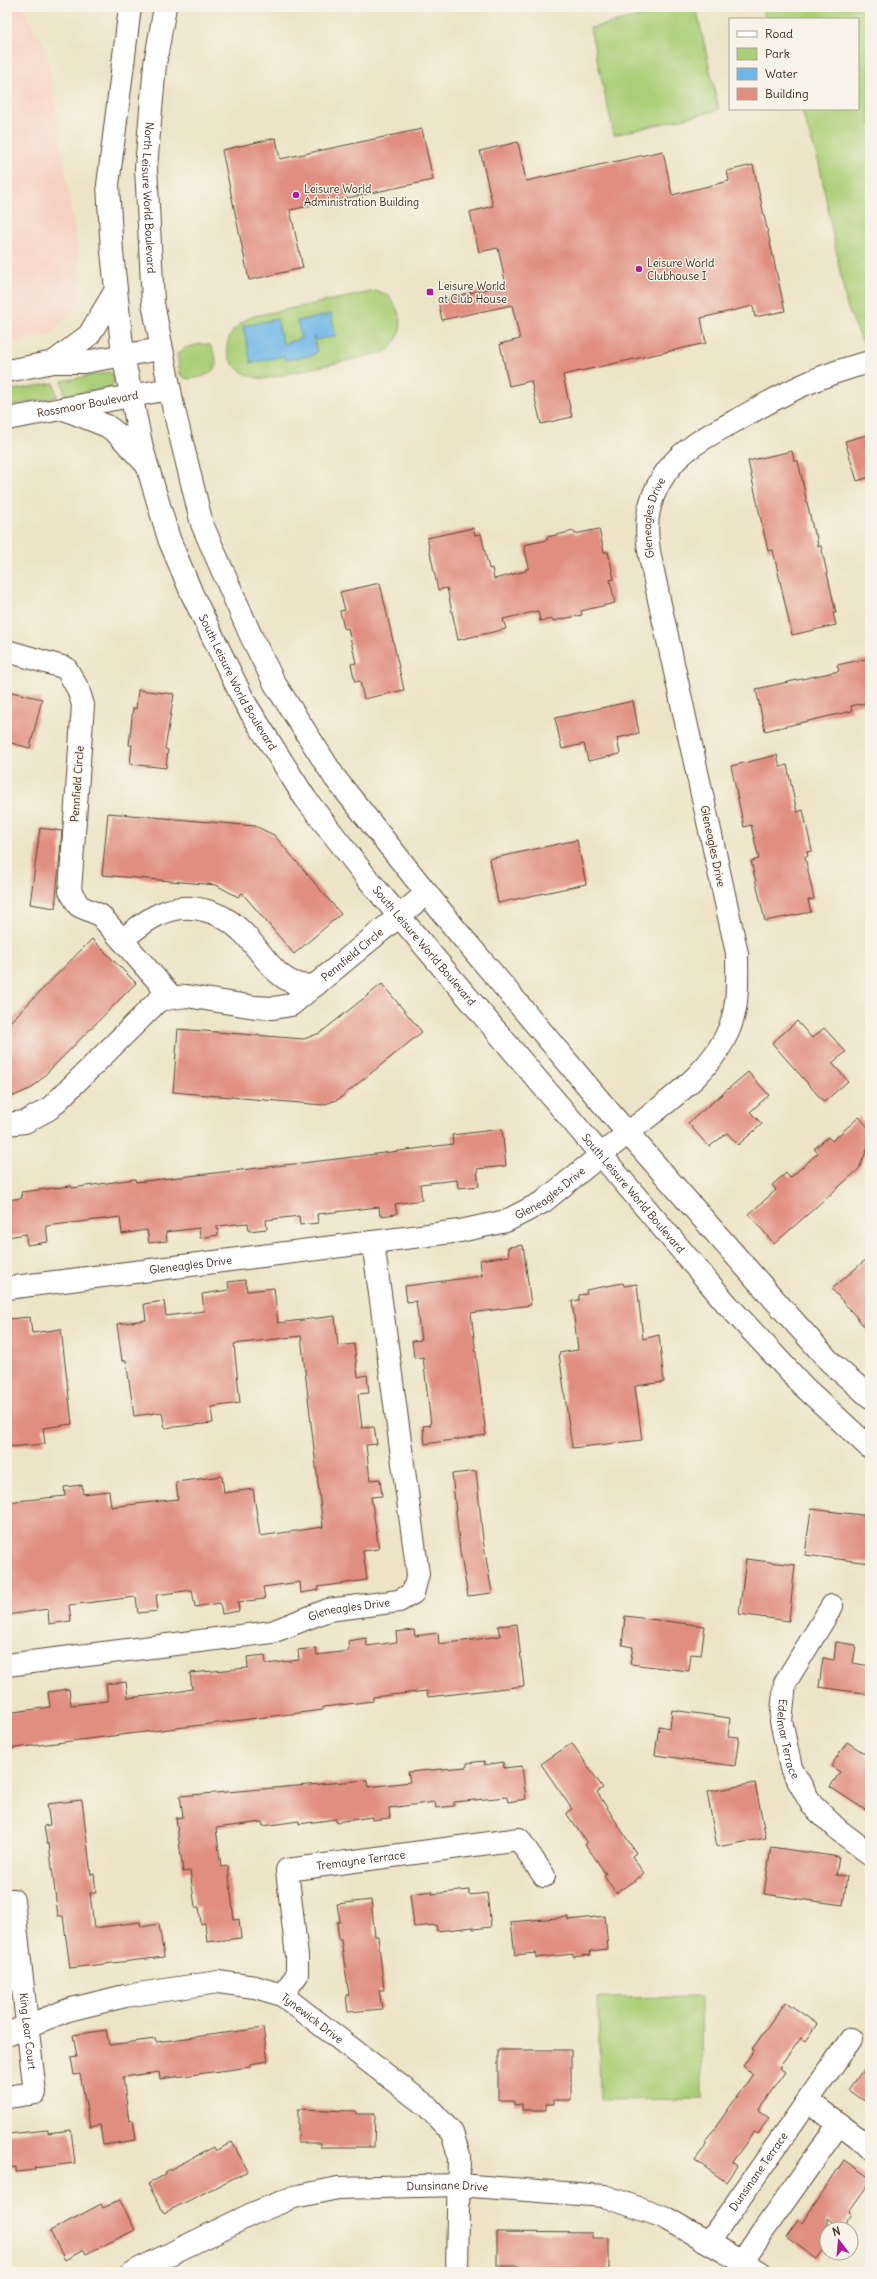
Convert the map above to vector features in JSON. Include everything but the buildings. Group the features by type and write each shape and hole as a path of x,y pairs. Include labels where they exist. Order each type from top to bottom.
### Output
{"street":[{"path":"123,355 116,290 108,186 130,7"},
{"name":"North Leisure World Boulevard","path":"165,7 155,64 146,167 154,303 169,389"},
{"path":"54,362 89,335 116,290"},
{"path":"7,371 54,362 84,362 161,349"},
{"name":"South Leisure World Boulevard","path":"123,355 130,395 146,464 169,539 192,594 245,703 306,798 339,844 726,1303 803,1386 870,1448"},
{"name":"Gleneagles Drive","path":"7,1288 460,1231 506,1221 543,1202 693,1080 714,1055 730,1026 736,992 737,953 658,595 649,546 649,511 660,481 677,460 713,433 803,384 834,371 870,362"},
{"path":"169,389 202,524 251,636 275,684 335,778 427,893 605,1107 629,1132 831,1363 870,1397"},
{"name":"Rossmoor Boulevard","path":"7,419 130,395 169,389"},
{"path":"64,409 107,426 119,435 146,464"},
{"name":"Pennfield Circle","path":"7,651 66,668 78,690 83,705 70,891 79,906 100,915 172,996"},
{"name":"Pennfield Circle","path":"7,1124 25,1122 49,1109 148,1009 159,1000 172,996 186,996 272,1008 291,1005 427,893"},
{"name":"Pennfield Circle","path":"122,940 154,916 173,908 195,907 217,913 239,928 282,977 300,985 316,985"},
{"name":"Gleneagles Drive","path":"7,1665 272,1632 328,1610 399,1601 413,1593 418,1574 373,1242"},
{"name":"Edelmar Terrace","path":"832,1606 785,1683 781,1721 791,1768 812,1805 837,1829 870,1854"},
{"name":"Tremayne Terrace","path":"282,1996 297,1975 297,1956 288,1870 519,1839 544,1876"},
{"name":"King Lear Court","path":"7,1900 13,1900 35,2093 7,2097"},
{"name":"Tynewick Drive","path":"7,2034 68,2010 125,1996 218,1982 255,1987 282,1996 428,2108 452,2133 459,2155 457,2272"},
{"name":"Dunsinane Terrace","path":"709,2242 851,2040"},
{"path":"808,2101 870,2147"},
{"path":"751,2267 839,2124"},
{"name":"Dunsinane Drive","path":"133,2272 252,2214 294,2197 338,2188 459,2185 604,2196 664,2217 751,2267"}],"shaded area":[{"path":"7,7 22,7 46,48 78,250 82,296 73,310 50,335 7,345"}],"green space":[{"path":"682,7 696,7 719,110 614,135 590,28"},
{"path":"760,7 870,7 870,344 864,345 847,307 819,163 801,110 859,110 859,18 766,18"},
{"path":"376,291 387,294 400,316 400,330 393,345 386,352 264,379 250,376 239,369 231,361 228,352 228,342 232,332 241,323 254,316"},
{"path":"201,344 210,345 214,354 216,361 213,371 202,376 187,379 180,374 177,354 185,348"},
{"path":"110,372 115,378 111,387 65,396 62,381"},
{"path":"54,383 57,397 7,406 7,391"},
{"path":"701,1997 702,2099 600,2100 598,1998"}],"water":[{"path":"331,314 336,336 316,340 313,336 317,352 311,356 285,360 284,356 251,363 243,326 277,319 283,344 301,338 297,321"}],"place":[{"name":"Leisure World Administration Building","path":"296,195"},
{"name":"Leisure World Clubhouse I","path":"639,269"},
{"name":"Leisure World at Club House","path":"430,292"}]}
